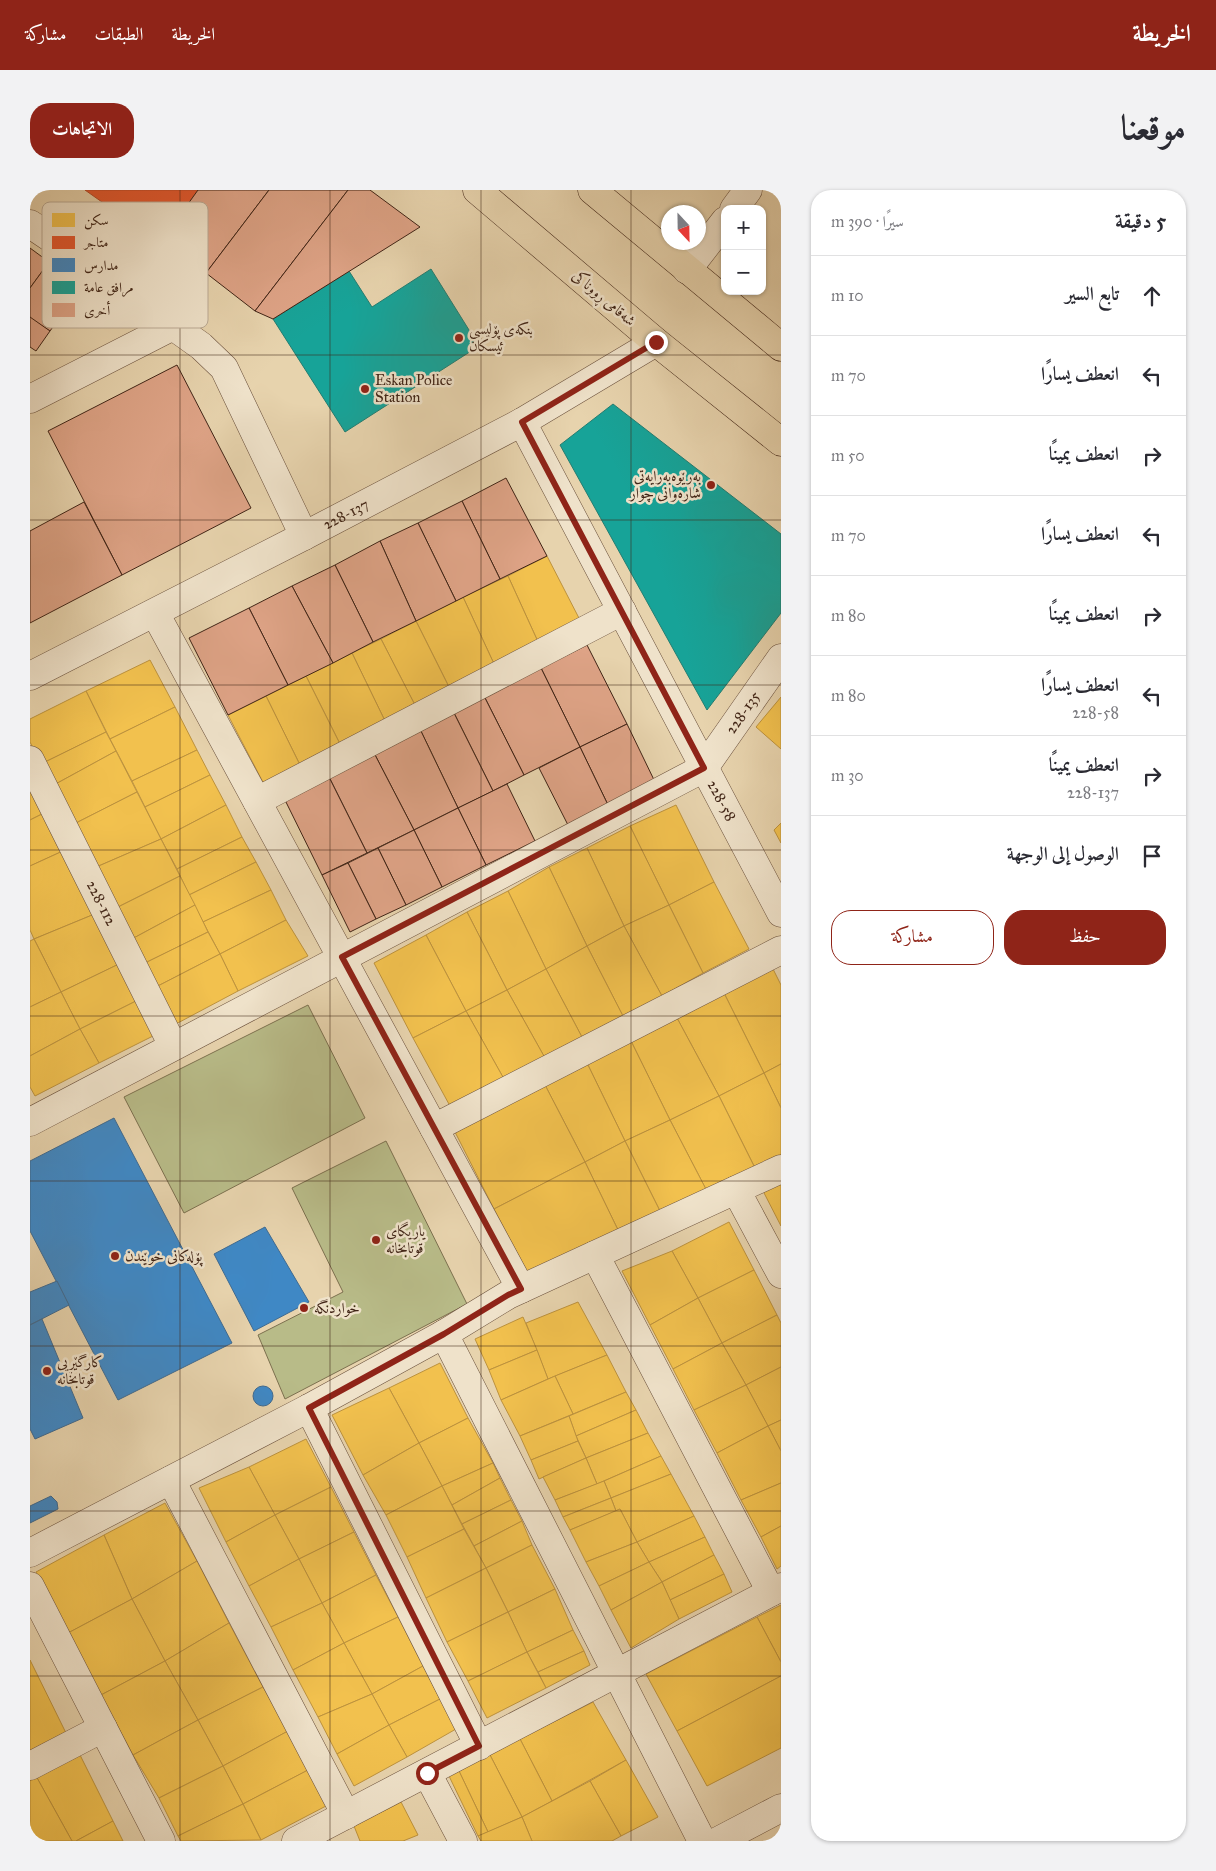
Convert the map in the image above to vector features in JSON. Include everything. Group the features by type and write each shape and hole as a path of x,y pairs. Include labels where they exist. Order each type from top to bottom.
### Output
{"main road":[{"name":"شەقامی ڕووناکی","path":"477,190 656,342 781,442"},
{"path":"592,190 781,347"}],"street":[{"path":"737,205 748,190"},
{"path":"30,224 42,232"},
{"path":"687,270 721,226"},
{"path":"30,399 169,328"},
{"path":"176,328 201,346 224,368 304,536"},
{"name":"228-137","path":"30,676 522,422 656,342"},
{"name":"228-58","path":"522,422 781,913"},
{"path":"155,612 521,1289"},
{"path":"257,801 622,612"},
{"name":"228-135","path":"704,768 781,658"},
{"name":"228-112","path":"30,760 173,1046"},
{"path":"33,1113 173,1046 704,768"},
{"path":"434,1128 781,950"},
{"path":"30,1553 309,1408 444,1334 508,1295 781,1170"},
{"path":"736,1190 781,1274"},
{"path":"296,1841 776,1590 595,1255"},
{"path":"444,1334 702,1841"},
{"path":"309,1408 479,1746"},
{"path":"171,1480 346,1815"},
{"path":"30,1586 162,1841"},
{"path":"30,1766 103,1728"},
{"path":"427,1773 463,1841"},
{"path":"718,1841 781,1808"}],"green space":[{"path":"308,1005 365,1118 184,1213 124,1097"},
{"name":"یاریگای قوتابخانە","path":"386,1141 467,1304 285,1399 258,1335 343,1292 292,1188"}],"building: سكن":[{"path":"547,556 581,622 539,644 508,576"},
{"path":"508,576 539,644 495,666 463,597"},
{"path":"463,597 495,666 450,689 416,621"},
{"path":"416,621 450,689 416,707 381,639"},
{"path":"381,639 416,707 386,723 352,653"},
{"path":"352,653 386,723 341,746 306,676"},
{"path":"150,660 175,707 110,739 86,691"},
{"path":"306,676 341,746 301,767 266,696"},
{"path":"86,691 106,732 41,764 30,742 30,719"},
{"path":"266,696 301,767 265,786 228,715"},
{"path":"781,697 781,749 756,727"},
{"path":"175,707 197,750 132,781 110,739"},
{"path":"106,732 116,751 52,786 41,764"},
{"path":"197,750 210,775 145,807 132,781"},
{"path":"116,751 137,792 72,825 52,786"},
{"path":"210,775 226,805 161,839 145,807"},
{"path":"36,788 46,812 30,820 30,791"},
{"path":"137,792 161,839 94,868 72,825"},
{"path":"226,805 242,837 177,869 161,839"},
{"path":"676,805 714,882 669,905 630,826"},
{"path":"46,812 65,850 30,866 30,820"},
{"path":"781,823 781,843 774,830"},
{"path":"630,826 669,905 624,926 587,848"},
{"path":"242,837 256,862 189,895 177,869"},
{"path":"161,839 180,876 114,909 94,868"},
{"path":"587,848 624,926 587,946 549,867"},
{"path":"65,850 97,913 34,939 30,930 30,866"},
{"path":"256,862 271,890 203,922 189,895"},
{"path":"549,867 587,946 546,969 508,891"},
{"path":"180,876 195,905 130,940 114,909"},
{"path":"714,882 749,949 703,973 669,905"},
{"path":"271,890 286,920 220,954 203,922"},
{"path":"508,891 546,969 507,990 467,912"},
{"path":"195,905 208,932 143,964 130,940"},
{"path":"669,905 703,973 662,996 624,926"},
{"path":"467,912 507,990 466,1011 426,935"},
{"path":"97,913 121,963 61,992 34,939"},
{"path":"286,920 308,956 238,991 220,954"},
{"path":"624,926 662,996 624,1018 587,946"},
{"path":"208,932 220,954 154,988 143,964"},
{"path":"426,935 466,1011 413,1038 374,963"},
{"path":"34,939 61,992 30,1007 30,941"},
{"path":"587,946 624,1018 583,1039 546,969"},
{"path":"220,954 238,991 174,1025 154,988"},
{"path":"121,963 138,1000 80,1029 61,992"},
{"path":"772,967 781,985 781,1064 764,1073 724,993"},
{"path":"546,969 583,1039 545,1058 507,990"},
{"path":"507,990 545,1058 504,1079 466,1011"},
{"path":"61,992 80,1029 30,1056 30,1007"},
{"path":"724,993 764,1073 719,1096 677,1018"},
{"path":"138,1000 155,1035 99,1063 80,1029"},
{"path":"466,1011 504,1079 450,1106 413,1038"},
{"path":"677,1018 719,1096 670,1120 631,1041"},
{"path":"80,1029 99,1063 35,1096 30,1087 30,1056"},
{"path":"631,1041 670,1120 625,1141 587,1063"},
{"path":"587,1063 625,1141 585,1162 545,1085"},
{"path":"781,1064 781,1108 764,1073"},
{"path":"764,1073 781,1108 781,1160 757,1172 719,1096"},
{"path":"545,1085 585,1162 494,1209 455,1132"},
{"path":"719,1096 757,1172 709,1195 670,1120"},
{"path":"670,1120 709,1195 661,1213 625,1141"},
{"path":"625,1141 661,1213 619,1232 585,1162"},
{"path":"585,1162 619,1232 530,1277 494,1209"},
{"path":"781,1181 781,1226 762,1189"},
{"path":"729,1222 754,1270 698,1298 672,1251"},
{"path":"672,1251 698,1298 650,1325 622,1271"},
{"path":"754,1270 777,1315 722,1343 698,1298"},
{"path":"698,1298 722,1343 673,1369 650,1325"},
{"path":"578,1302 607,1355 548,1379 526,1323"},
{"path":"777,1315 781,1323 781,1367 746,1385 722,1343"},
{"path":"523,1317 537,1350 489,1370 475,1339"},
{"path":"722,1343 746,1385 694,1410 673,1369"},
{"path":"537,1350 548,1379 501,1400 489,1370"},
{"path":"607,1355 626,1392 573,1414 555,1376"},
{"path":"440,1363 468,1418 419,1443 389,1388"},
{"path":"781,1367 781,1420 768,1426 746,1385"},
{"path":"555,1376 573,1414 520,1436 501,1400"},
{"path":"746,1385 768,1426 717,1453 694,1410"},
{"path":"389,1388 419,1443 363,1475 332,1415"},
{"path":"626,1392 636,1410 576,1436 569,1416"},
{"path":"636,1410 648,1433 586,1458 576,1436"},
{"path":"569,1416 578,1441 531,1460 520,1436"},
{"path":"468,1418 493,1463 442,1486 419,1443"},
{"path":"781,1420 781,1451 768,1426"},
{"path":"768,1426 781,1451 781,1483 741,1500 717,1453"},
{"path":"648,1433 661,1456 597,1484 586,1458"},
{"path":"306,1439 331,1487 275,1515 249,1467"},
{"path":"578,1441 586,1458 539,1479 531,1460"},
{"path":"419,1443 442,1486 386,1515 363,1475"},
{"path":"661,1456 671,1474 611,1498 604,1481"},
{"path":"586,1458 597,1484 555,1500 543,1477"},
{"path":"493,1463 500,1478 452,1505 442,1486"},
{"path":"249,1467 275,1515 226,1542 199,1488"},
{"path":"671,1474 694,1516 637,1542 620,1509 616,1511 611,1498"},
{"path":"500,1478 511,1500 462,1524 452,1505"},
{"path":"604,1481 611,1498 563,1517 555,1500"},
{"path":"781,1483 781,1526 761,1537 741,1500"},
{"path":"442,1486 464,1529 407,1557 386,1515"},
{"path":"331,1487 354,1532 299,1559 275,1515"},
{"path":"611,1498 616,1511 570,1530 563,1517"},
{"path":"511,1500 522,1521 474,1546 462,1524"},
{"path":"165,1503 197,1561 132,1599 104,1535"},
{"path":"620,1509 637,1542 586,1562 570,1530"},
{"path":"275,1515 299,1559 249,1586 226,1542"},
{"path":"694,1516 705,1537 649,1562 637,1542"},
{"path":"522,1521 532,1545 486,1568 474,1546"},
{"path":"781,1526 781,1566 777,1569 761,1537"},
{"path":"464,1529 486,1568 426,1598 407,1557"},
{"path":"354,1532 376,1575 322,1603 299,1559"},
{"path":"104,1535 132,1599 68,1633 36,1572"},
{"path":"705,1537 714,1555 662,1582 649,1562"},
{"path":"637,1542 649,1562 599,1586 586,1562"},
{"path":"532,1545 555,1589 508,1612 486,1568"},
{"path":"714,1555 724,1574 670,1600 662,1582"},
{"path":"299,1559 322,1603 271,1627 249,1586"},
{"path":"197,1561 229,1623 165,1661 132,1599"},
{"path":"649,1562 662,1582 611,1610 599,1586"},
{"path":"486,1568 508,1612 447,1642 426,1598"},
{"path":"724,1574 732,1592 679,1619 670,1600"},
{"path":"376,1575 398,1617 344,1643 322,1603"},
{"path":"662,1582 679,1619 631,1648 611,1610"},
{"path":"555,1589 573,1630 527,1652 508,1612"},
{"path":"132,1599 165,1661 101,1695 68,1633"},
{"path":"322,1603 344,1643 293,1670 271,1627"},
{"path":"781,1605 781,1662 757,1617"},
{"path":"508,1612 527,1652 468,1681 447,1642"},
{"path":"398,1617 423,1666 372,1694 344,1643"},
{"path":"757,1617 781,1662 781,1676 677,1731 646,1674"},
{"path":"229,1623 263,1687 198,1720 165,1661"},
{"path":"573,1630 584,1651 538,1672 527,1652"},
{"path":"344,1643 372,1694 318,1717 293,1670"},
{"path":"584,1651 590,1665 546,1688 538,1672"},
{"path":"527,1652 546,1688 487,1718 468,1681"},
{"path":"30,1660 66,1733 30,1751"},
{"path":"165,1661 198,1720 133,1755 101,1695"},
{"path":"423,1666 440,1699 389,1725 372,1694"},
{"path":"781,1676 781,1748 707,1786 677,1731"},
{"path":"263,1687 288,1731 223,1766 198,1720"},
{"path":"372,1694 389,1725 337,1754 318,1717"},
{"path":"440,1699 456,1729 407,1757 389,1725"},
{"path":"593,1702 626,1760 552,1801 520,1739"},
{"path":"198,1720 223,1766 159,1798 133,1755"},
{"path":"389,1725 407,1757 354,1786 337,1754"},
{"path":"288,1731 308,1770 243,1804 223,1766"},
{"path":"520,1739 552,1801 522,1817 490,1755"},
{"path":"79,1753 113,1821 76,1841 72,1841 36,1776"},
{"path":"490,1755 522,1817 488,1832 459,1771"},
{"path":"626,1760 658,1817 621,1836 590,1781"},
{"path":"223,1766 243,1804 178,1836 159,1798"},
{"path":"308,1770 326,1806 261,1840 243,1804"},
{"path":"459,1771 488,1832 478,1836 449,1776"},
{"path":"36,1776 72,1841 30,1841 30,1778"},
{"path":"590,1781 621,1836 612,1841 532,1841 522,1817"},
{"path":"401,1802 418,1835 403,1841 360,1841 354,1826"},
{"path":"243,1804 261,1840 181,1841 178,1836"},
{"path":"522,1817 532,1841 481,1841 478,1836"},
{"path":"113,1821 123,1841 76,1841"}],"building: متاجر":[{"path":"85,190 198,190 189,202 102,202"}],"building: مدارس":[{"name":"پۆلەکانی خوێندن","path":"114,1118 232,1343 118,1400 30,1231 30,1161"},
{"path":"265,1227 309,1302 254,1331 214,1254"},
{"path":"57,1281 69,1305 30,1325 30,1292"},
{"name":"کارگێڕیی قوتابخانە","path":"42,1319 83,1418 35,1439 30,1429 30,1325"},
{"path":"263,1386 270,1389 273,1396 270,1403 263,1406 256,1403 253,1396 256,1389"},
{"path":"51,1496 57,1502 58,1509 30,1523 30,1506"}],"building: مرافق عامة":[{"name":"Eskan Police Station","path":"431,269 479,346 345,432 273,319 349,271 372,307"},
{"path":"613,404 781,534 781,613 707,710 560,445"}],"building: أخرى":[{"path":"198,190 269,190 208,270 208,202 189,202"},
{"path":"269,190 348,190 255,311 208,275 208,270"},
{"path":"348,190 370,190 420,227 273,319 255,311"},
{"path":"30,248 42,257 42,272 30,288"},
{"path":"42,272 42,326 30,318 30,288"},
{"path":"30,317 42,325 42,328 50,331 36,351 30,347"},
{"path":"177,365 251,508 122,575 48,431"},
{"path":"506,478 547,556 500,579 462,501"},
{"path":"462,501 500,579 456,601 418,523"},
{"path":"84,502 122,575 30,623 30,531"},
{"path":"418,523 456,601 416,621 380,541"},
{"path":"380,541 416,621 373,642 335,565"},
{"path":"335,565 373,642 333,663 292,586"},
{"path":"292,586 333,663 288,685 249,608"},
{"path":"249,608 288,685 228,715 189,638"},
{"path":"587,645 627,724 580,747 541,668"},
{"path":"541,668 580,747 524,775 484,696"},
{"path":"484,696 524,775 493,791 453,711"},
{"path":"453,711 493,791 458,808 419,727"},
{"path":"627,724 656,784 609,807 580,747"},
{"path":"419,727 458,808 414,830 373,751"},
{"path":"580,747 609,807 569,827 539,768"},
{"path":"373,751 414,830 367,853 327,773"},
{"path":"327,773 367,853 322,875 283,796"},
{"path":"507,784 535,841 486,865 458,808"},
{"path":"458,808 486,865 442,887 414,830"},
{"path":"414,830 442,887 406,905 378,848"},
{"path":"378,848 406,905 376,919 348,863"},
{"path":"348,863 376,919 350,932 322,875"}],"place":[{"name":"بنکەی پۆلیسی ئیسکان","path":"459,338"},
{"name":"Eskan Police Station","path":"365,389"},
{"name":"بەڕێوەبەرایەتی شارەوانی چوار","path":"711,485"},
{"name":"یاریگای قوتابخانە","path":"376,1240"},
{"name":"پۆلەکانی خوێندن","path":"115,1256"},
{"name":"خواردنگە","path":"304,1308"},
{"name":"کارگێڕیی قوتابخانە","path":"47,1371"}],"route":[{"path":"427,1773 479,1746 309,1408 444,1334 521,1289 342,957 704,768 522,422 656,342"}]}
